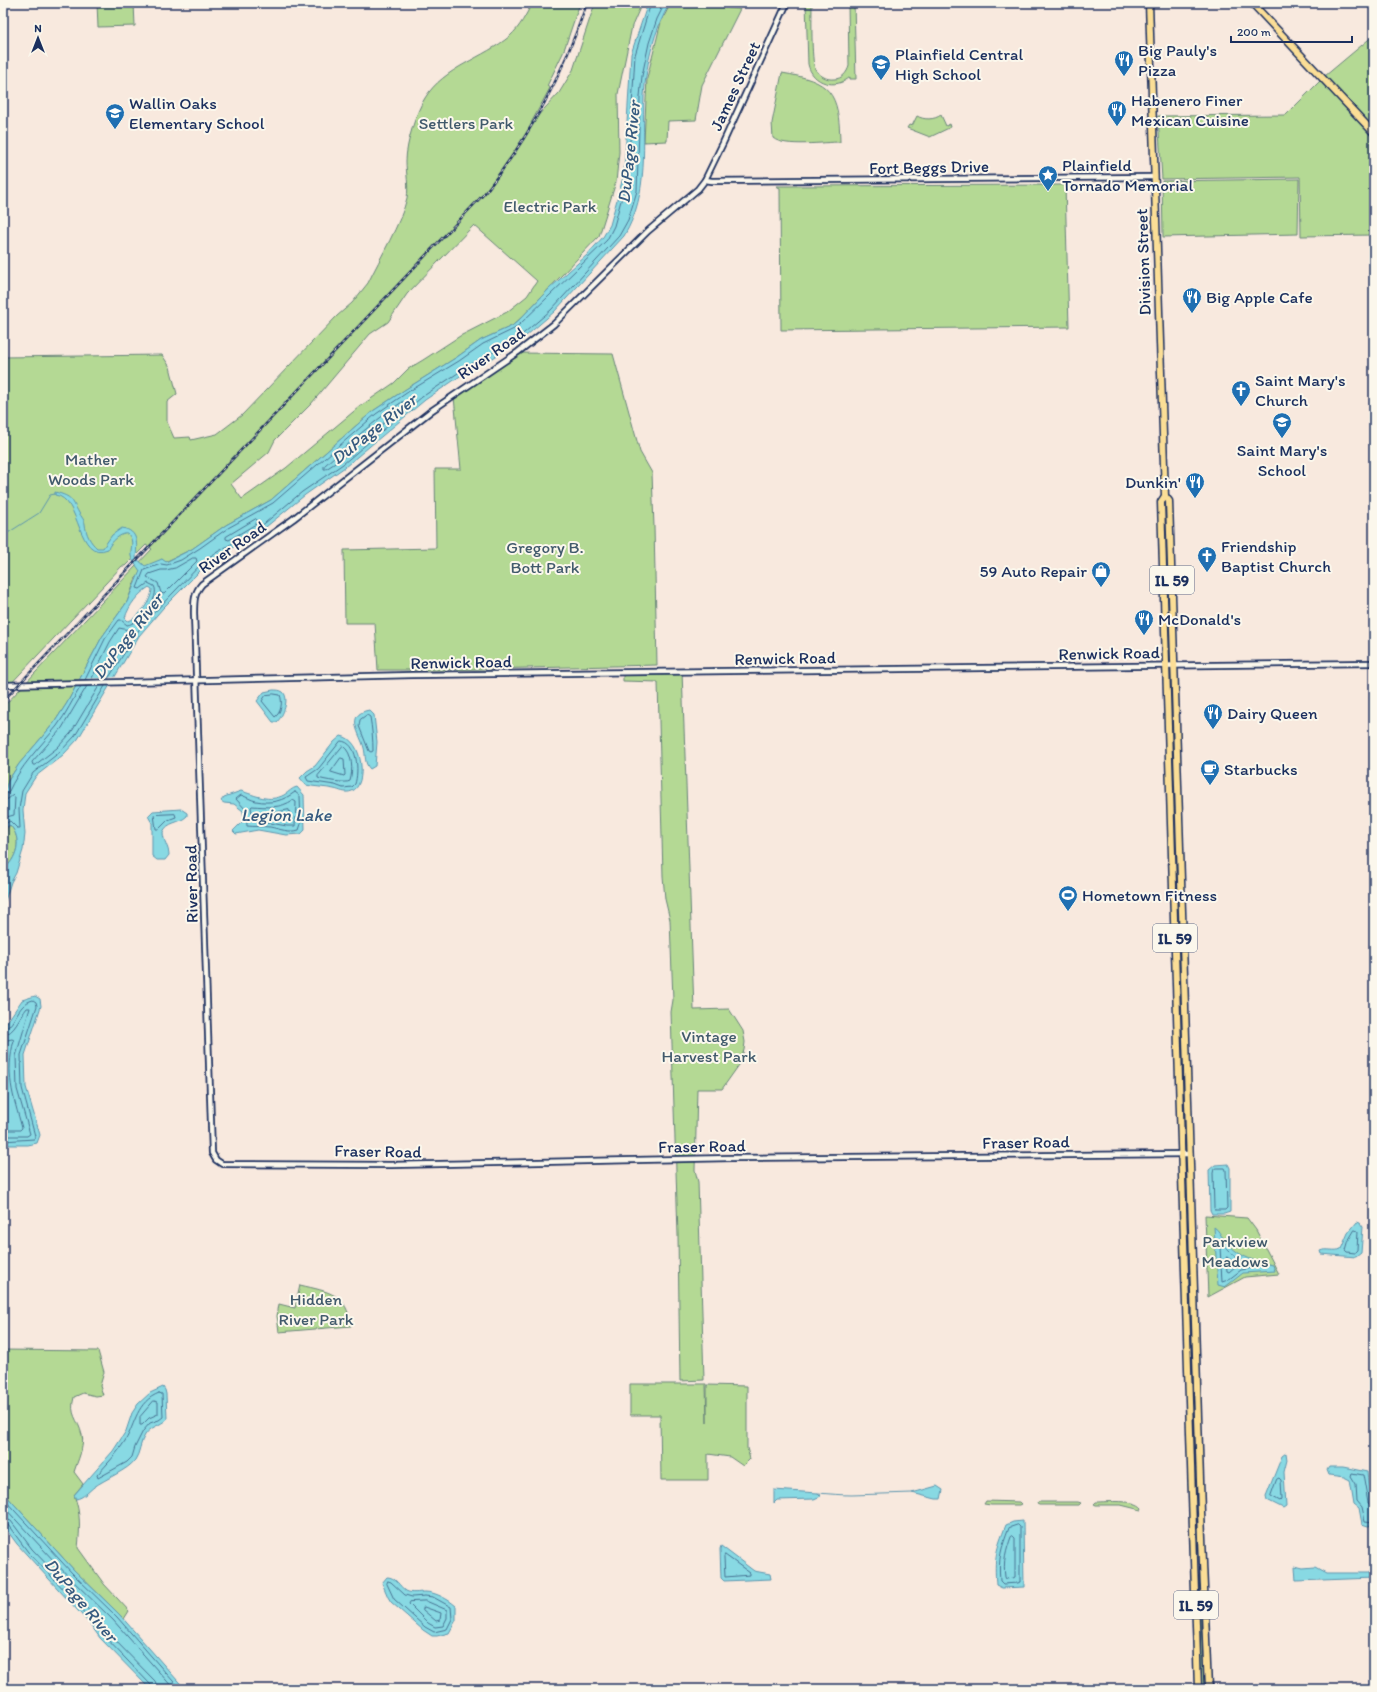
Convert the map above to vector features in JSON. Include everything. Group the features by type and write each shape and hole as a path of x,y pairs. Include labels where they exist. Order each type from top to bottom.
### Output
{"main road":[{"name":"Division Street","path":"1149,3 1165,496 1161,502 1166,665"},
{"path":"1252,3 1374,133"},
{"name":"Division Street","path":"1165,496 1169,501 1174,665"},
{"name":"IL 59","path":"1166,665 1198,1689"},
{"name":"IL 59","path":"1174,665 1201,1521 1208,1689"}],"street":[{"name":"James Street","path":"705,180 787,3"},
{"name":"Fort Beggs Drive","path":"705,180 835,181 1154,177"},
{"name":"River Road","path":"216,1160 212,1153 205,960 204,869 194,604 197,590 202,584 293,519 431,412 518,352 554,324 648,231 698,189 705,180"},
{"name":"Renwick Road","path":"3,685 412,675 1374,662"},
{"name":"Fraser Road","path":"216,1160 222,1164 391,1165 731,1158 1190,1154"}],"green space":[{"path":"97,3 134,3 135,26 98,27"},
{"path":"532,3 580,3 563,53 547,86 550,88 531,123 559,93 573,70 595,3 642,3 632,26 618,94 619,152 616,182 599,236 512,326 481,340 373,411 271,500 226,525 192,549 165,562 162,559 136,578 127,602 102,637 67,703 54,723 19,764 8,781 3,796 3,707 152,549 146,545 125,566 122,566 3,692 3,357 162,355 170,367 177,394 167,402 167,422 174,438 190,437 191,440 217,434 242,415 337,316 352,303 368,283 404,208 408,193 406,154 415,120 425,98 433,87 443,78 500,44 510,36 520,25","holes":["474,225 537,281 527,296 507,312 460,336 408,369 394,383 359,407 286,468 242,499 231,484 269,452 275,440 311,404 370,334 388,322 407,294"]},
{"path":"671,3 730,3 728,8 740,9 702,85 696,120 668,121 667,141 644,142 647,78 661,22"},
{"path":"806,3 812,3 812,47 815,69 823,77 828,79 837,79 842,77 849,66 848,3 854,3 856,79 850,79 850,77 838,83 825,83 814,76 810,71 808,64"},
{"path":"1374,35 1374,128 1325,76"},
{"path":"782,73 812,80 822,85 829,92 834,100 837,111 840,142 795,144 778,141 773,138 772,123"},
{"path":"1320,81 1374,138 1374,235 1301,236 1300,177 1162,179 1158,116 1286,115"},
{"path":"941,115 946,126 950,124 951,127 930,137 907,128 909,125 912,126 917,116 929,119"},
{"path":"1299,179 1298,234 1163,237 1162,181"},
{"path":"1065,185 1069,327 781,330 780,188 776,186"},
{"name":"Gregory B. Bott Park","path":"518,353 613,354 640,452 652,473 657,665 378,670 375,623 345,623 344,550 436,548 435,469 461,469 454,397"},
{"name":"Vintage Harvest Park","path":"682,671 694,1010 729,1009 743,1031 745,1042 739,1065 722,1089 697,1089 695,1170 698,1182 704,1380 680,1381 678,1235 671,1012 673,1000 670,920 665,899 663,876 658,682 623,681 623,673"},
{"path":"1174,819 1177,819 1180,911 1177,911"},
{"path":"10,825 16,836 17,849 12,860 3,870 3,839"},
{"path":"1180,985 1183,1008 1184,1086"},
{"name":"Parkview Meadows","path":"1205,1215 1247,1218 1256,1230 1279,1274 1245,1277 1208,1297"},
{"path":"1188,1221 1194,1344 1191,1344"},
{"name":"Hidden River Park","path":"300,1285 328,1292 341,1300 349,1315 351,1326 279,1332 277,1316 279,1304 295,1308"},
{"path":"3,1350 98,1351 104,1372 100,1386 103,1395 96,1396 83,1393 74,1397 73,1403 73,1413 83,1439 82,1449 74,1472 83,1484 74,1495 78,1508 79,1521 78,1548 104,1584 129,1611 124,1619 74,1570 3,1492"},
{"path":"630,1384 706,1384 707,1423 707,1385 747,1386 747,1448 750,1459 743,1466 730,1457 708,1454 708,1480 661,1480 660,1415 630,1415"},
{"path":"986,1501 1019,1502 1021,1504 984,1504"},
{"path":"1038,1502 1081,1503 1079,1505 1039,1505 1037,1504"},
{"path":"1096,1502 1127,1502 1138,1505 1142,1508 1141,1510 1121,1505 1096,1505 1094,1504"},
{"path":"1199,1576 1205,1689 1201,1689"}],"water":[{"name":"DuPage River","path":"648,3 670,3 659,24 649,60 644,96 644,150 641,185 638,203 624,236 554,312 526,336 493,358 475,366 425,400 345,467 305,495 261,531 210,561 163,608 139,636 78,739 63,755 36,776 25,793 23,810 25,834 23,850 3,907 3,870 12,860 17,849 16,836 10,825 5,828 3,834 3,796 8,781 19,764 54,723 67,703 102,637 127,602 140,571 133,562 131,553 132,542 128,534 116,538 108,549 98,551 90,546 84,538 70,507 64,499 55,495 55,492 65,495 71,499 84,521 89,538 97,548 103,548 112,535 122,528 132,532 134,535 136,539 136,558 145,566 162,559 166,562 192,549 226,525 271,500 373,411 481,340 512,326 550,288 587,255 603,237 610,225 624,174 631,54","holes":["149,587 152,589 150,598 144,608 136,617 128,621 125,618 134,600"]},
{"path":"280,690 283,692 286,699 285,707 277,722 273,722 257,701 264,692"},
{"path":"369,710 374,715 377,742 375,766 370,769 366,762 364,748 356,726 357,716"},
{"path":"341,736 349,739 359,754 361,772 360,781 357,787 352,791 343,792 331,788 306,785 300,778 315,766 334,742"},
{"name":"Legion Lake","path":"297,787 304,795 305,830 301,834 286,835 258,830 236,834 233,831 244,820 243,811 234,804 224,803 221,801 224,797 241,791 262,798 273,798 284,795"},
{"path":"181,809 187,813 187,816 165,828 163,832 169,855 165,860 157,860 152,856 152,823 148,816 153,811"},
{"path":"35,996 40,999 41,1006 25,1055 26,1087 40,1135 37,1143 28,1145 3,1145 3,1028 22,1000"},
{"path":"1228,1164 1230,1168 1230,1212 1224,1214 1212,1214 1210,1210 1209,1170 1215,1165"},
{"path":"1357,1222 1363,1227 1361,1253 1356,1257 1321,1254 1320,1251 1323,1250 1341,1249 1348,1233"},
{"path":"1214,1227 1234,1250 1258,1262 1273,1265 1275,1271 1243,1273 1225,1287 1218,1285"},
{"path":"163,1387 166,1394 167,1419 147,1432 142,1441 137,1457 132,1464 76,1499 74,1495 113,1451 126,1431 132,1413 138,1404 150,1393"},
{"path":"1286,1453 1287,1460 1284,1472 1286,1506 1283,1508 1267,1500 1266,1496 1282,1456"},
{"path":"1329,1467 1343,1467 1367,1472 1374,1525 1368,1526 1362,1524 1359,1508 1354,1504 1350,1480 1344,1477 1329,1475 1327,1470"},
{"path":"937,1486 943,1490 941,1499 912,1493"},
{"path":"774,1490 818,1493 821,1496 814,1499 777,1500 774,1503"},
{"name":"DuPage River","path":"3,1492 74,1570 119,1614 185,1689 150,1689 100,1638 90,1624 17,1544 3,1525"},
{"path":"1023,1521 1024,1587 1002,1588 996,1585 995,1575 996,1554 1000,1541 1006,1525 1013,1522"},
{"path":"721,1546 754,1571 770,1574 771,1579 724,1581 721,1578"},
{"path":"1295,1566 1303,1568 1315,1567 1326,1573 1374,1573 1374,1578 1296,1581"},
{"path":"387,1577 393,1578 408,1592 433,1593 445,1598 456,1606 456,1620 449,1633 432,1636 391,1602 382,1583"}],"pier":[{"path":"116,677 111,686 74,687 78,679"}],"waterway":[{"path":"3,536 39,513 50,495 55,494"},
{"path":"818,1493 839,1495 912,1493"}],"railway":[{"path":"3,701 484,194 517,149 544,103 567,55 587,3"}],"place":[{"name":"Big Pauly's Pizza","path":"1124,77"},
{"name":"Plainfield Central High School","path":"881,81"},
{"name":"Habenero Finer Mexican Cuisine","path":"1117,127"},
{"name":"Wallin Oaks Elementary School","path":"115,130"},
{"name":"Plainfield Tornado Memorial","path":"1048,192"},
{"name":"Big Apple Cafe","path":"1192,314"},
{"name":"Saint Mary's Church","path":"1241,407"},
{"name":"Saint Mary's School","path":"1282,439"},
{"name":"Dunkin'","path":"1195,499"},
{"name":"Friendship Baptist Church","path":"1207,573"},
{"name":"59 Auto Repair","path":"1101,588"},
{"name":"McDonald's","path":"1144,636"},
{"name":"Dairy Queen","path":"1213,730"},
{"name":"Starbucks","path":"1210,786"},
{"name":"Hometown Fitness","path":"1068,912"}],"park label":[{"name":"Settlers Park","path":"466,123"},
{"name":"Electric Park","path":"550,206"},
{"name":"Mather Woods Park","path":"91,469"}]}
